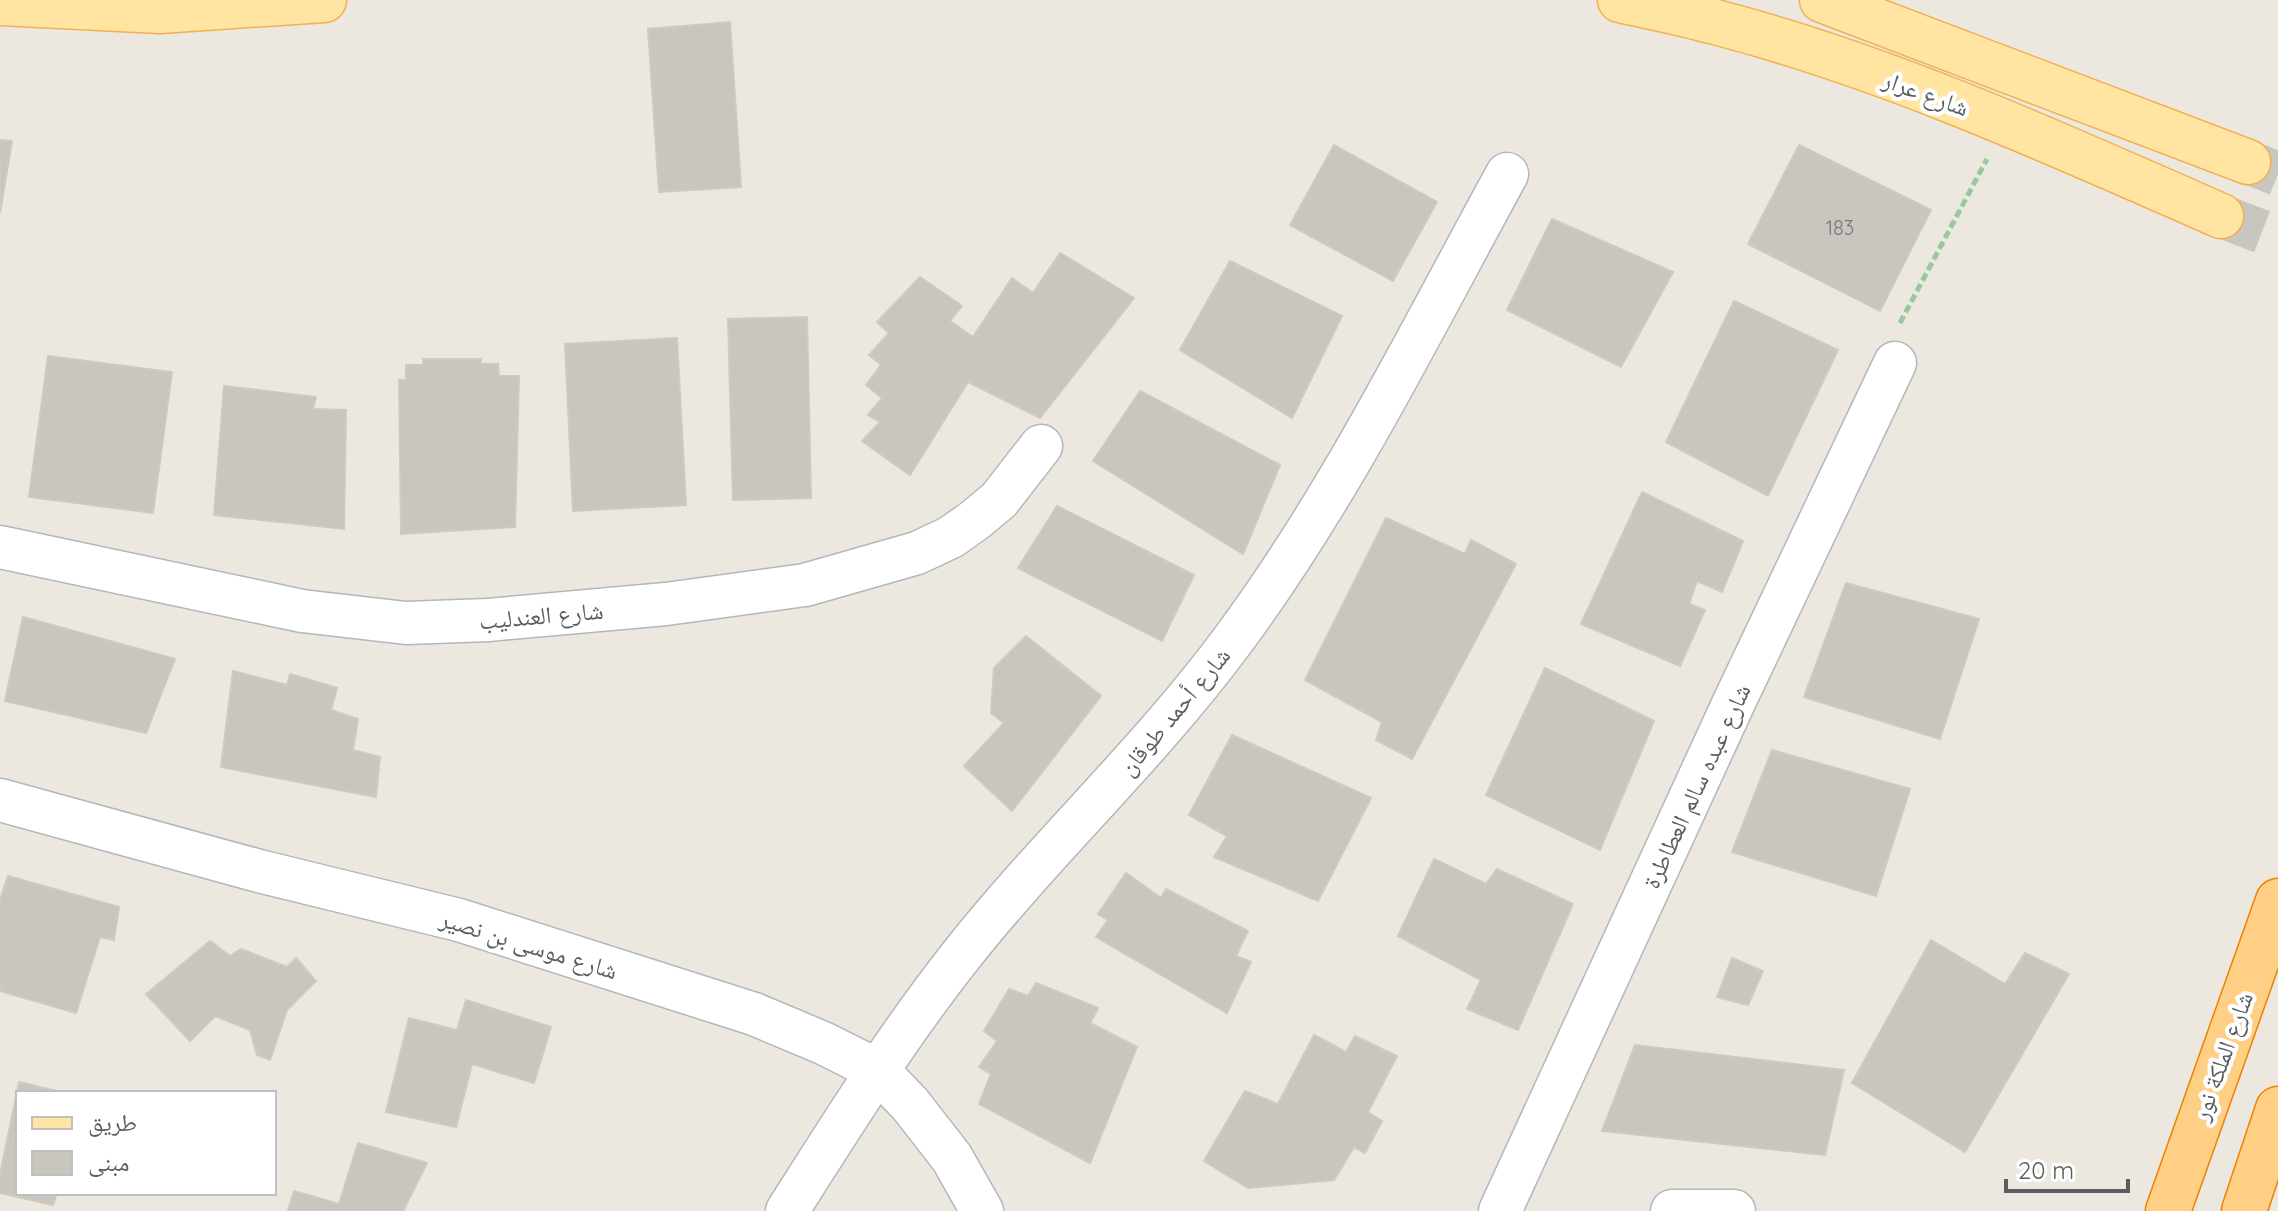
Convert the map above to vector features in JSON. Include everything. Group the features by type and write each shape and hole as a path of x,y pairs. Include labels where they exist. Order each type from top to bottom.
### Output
{"highway":[{"name":"شارع الملكة نور","path":"2168,1211 2278,901"},
{"path":"2253,1198 2278,1109"}],"main road":[{"path":"0,3 160,11 324,0"},
{"name":"شارع عرار","path":"1620,0 1716,22 1823,55 2006,122 2221,216"},
{"path":"1822,0 2248,162"}],"street":[{"name":"شارع أحمد طوقان","path":"787,1211 877,1070 964,952 1199,686 1266,596 1350,459 1507,174"},
{"name":"شارع عبده سالم العطاطرة","path":"1500,1211 1735,700 1895,363"},
{"name":"شارع العندليب","path":"0,547 302,611 406,623 488,620 666,604 805,585 917,553 951,537 987,510 1014,483 1041,446"},
{"name":"شارع موسى بن نصير","path":"0,800 259,871 459,920 754,1014 877,1070 910,1104 952,1158 982,1211"},
{"path":"1672,1211 1734,1211"}],"path":[{"path":"1895,363 1895,332 2006,122"}],"building":[{"path":"730,22 741,187 659,192 648,29"},
{"path":"0,140 12,141 0,213"},
{"path":"1334,145 1437,202 1393,281 1290,225"},
{"path":"1799,145 1931,210 1880,311 1748,244"},
{"path":"1552,219 1673,272 1621,367 1507,310"},
{"path":"1060,253 1134,298 1040,418 968,382 910,475 862,441 880,422 868,415 882,398 866,385 881,365 869,355 889,333 877,322 920,277 962,306 950,321 973,337 1012,278 1033,293"},
{"path":"1230,261 1342,316 1292,418 1180,350"},
{"path":"1734,301 1838,350 1768,496 1666,442"},
{"path":"807,317 811,498 733,500 728,319"},
{"path":"677,338 686,505 573,511 565,344"},
{"path":"48,356 172,372 153,513 29,497"},
{"path":"423,359 481,359 481,364 498,364 499,376 519,376 515,527 401,534 399,380 406,380 406,365 423,365"},
{"path":"224,386 316,397 313,409 346,410 344,529 214,515"},
{"path":"1140,391 1280,465 1243,554 1093,461"},
{"path":"1642,492 1743,541 1722,592 1697,581 1689,604 1705,610 1680,666 1581,624"},
{"path":"1057,506 1194,575 1162,641 1018,568"},
{"path":"1386,518 1465,554 1471,540 1516,564 1412,759 1376,740 1382,722 1305,680"},
{"path":"1846,583 1979,619 1940,739 1804,697"},
{"path":"23,617 175,659 146,733 5,701"},
{"path":"1026,636 1101,696 1012,811 964,766 1004,723 991,713 994,668"},
{"path":"1545,668 1654,721 1600,850 1486,795"},
{"path":"233,671 287,685 290,674 337,688 331,710 358,719 353,750 380,757 376,797 221,767"},
{"path":"1232,735 1371,798 1318,901 1214,857 1227,836 1189,815"},
{"path":"1772,750 1910,789 1876,896 1732,852"},
{"path":"1434,859 1486,884 1497,869 1573,904 1518,1030 1467,1009 1481,980 1398,936"},
{"path":"1126,873 1161,898 1166,889 1248,931 1236,956 1251,962 1227,1013 1096,937 1108,920 1098,914"},
{"path":"8,876 119,907 114,940 100,937 76,1013 0,991 0,900"},
{"path":"1931,940 2005,984 2025,953 2069,974 1965,1152 1852,1083"},
{"path":"210,941 230,956 241,949 287,967 296,958 316,981 287,1010 270,1060 257,1055 250,1030 215,1016 190,1041 146,994"},
{"path":"1732,958 1763,971 1748,1005 1717,997"},
{"path":"1036,983 1098,1008 1090,1023 1137,1047 1090,1163 979,1104 991,1074 979,1067 997,1041 984,1031 1009,989 1028,996"},
{"path":"466,1000 551,1027 534,1083 472,1064 456,1127 386,1112 409,1018 457,1030"},
{"path":"1314,1035 1346,1052 1355,1036 1397,1056 1368,1112 1382,1121 1365,1153 1354,1147 1334,1180 1248,1188 1204,1161 1245,1091 1278,1104"},
{"path":"1635,1045 1844,1070 1825,1155 1602,1131"},
{"path":"19,1082 57,1091 17,1091"},
{"path":"16,1097 16,1195 56,1195 53,1205 0,1193 0,1175"},
{"path":"358,1143 427,1163 403,1211 288,1211 294,1191 339,1204"}],"tunnel":[{"path":"2248,162 2278,174"},
{"path":"2221,216 2278,238"}]}
